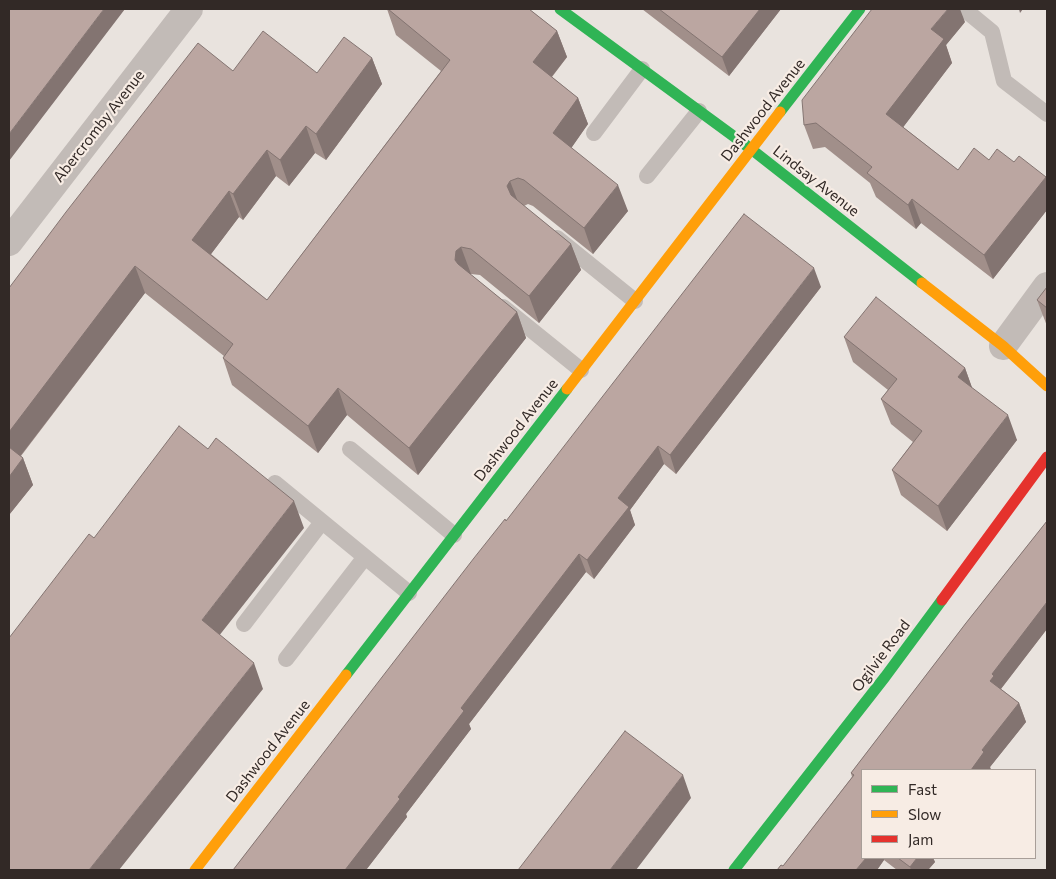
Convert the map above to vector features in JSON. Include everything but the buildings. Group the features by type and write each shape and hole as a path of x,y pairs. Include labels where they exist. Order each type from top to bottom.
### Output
{"street":[{"name":"Abercromby Avenue","path":"9,242 189,9"},
{"name":"Lindsay Avenue","path":"560,9 751,149 1003,346 1047,386"},
{"name":"Dashwood Avenue","path":"195,870 860,9"},
{"path":"1003,346 1047,286"},
{"name":"Ogilvie Road","path":"734,870 884,677 1047,457"}],"lane":[{"path":"964,9 992,32 1004,81 1047,114"},
{"path":"594,133 642,69"},
{"path":"647,176 699,111"},
{"path":"542,226 635,301"},
{"path":"489,296 582,370"},
{"path":"350,449 454,535"},
{"path":"275,484 409,593"},
{"path":"244,624 322,522"},
{"path":"286,659 365,557"}],"traffic: fast":[{"path":"560,9 751,149 922,283"},
{"path":"780,112 860,9"},
{"path":"346,675 567,389"},
{"path":"734,870 885,677 942,600"}],"traffic: slow":[{"path":"567,389 780,112"},
{"path":"922,283 1003,346 1047,386"},
{"path":"195,870 346,675"}],"traffic: jam":[{"path":"942,600 1047,457"}]}
